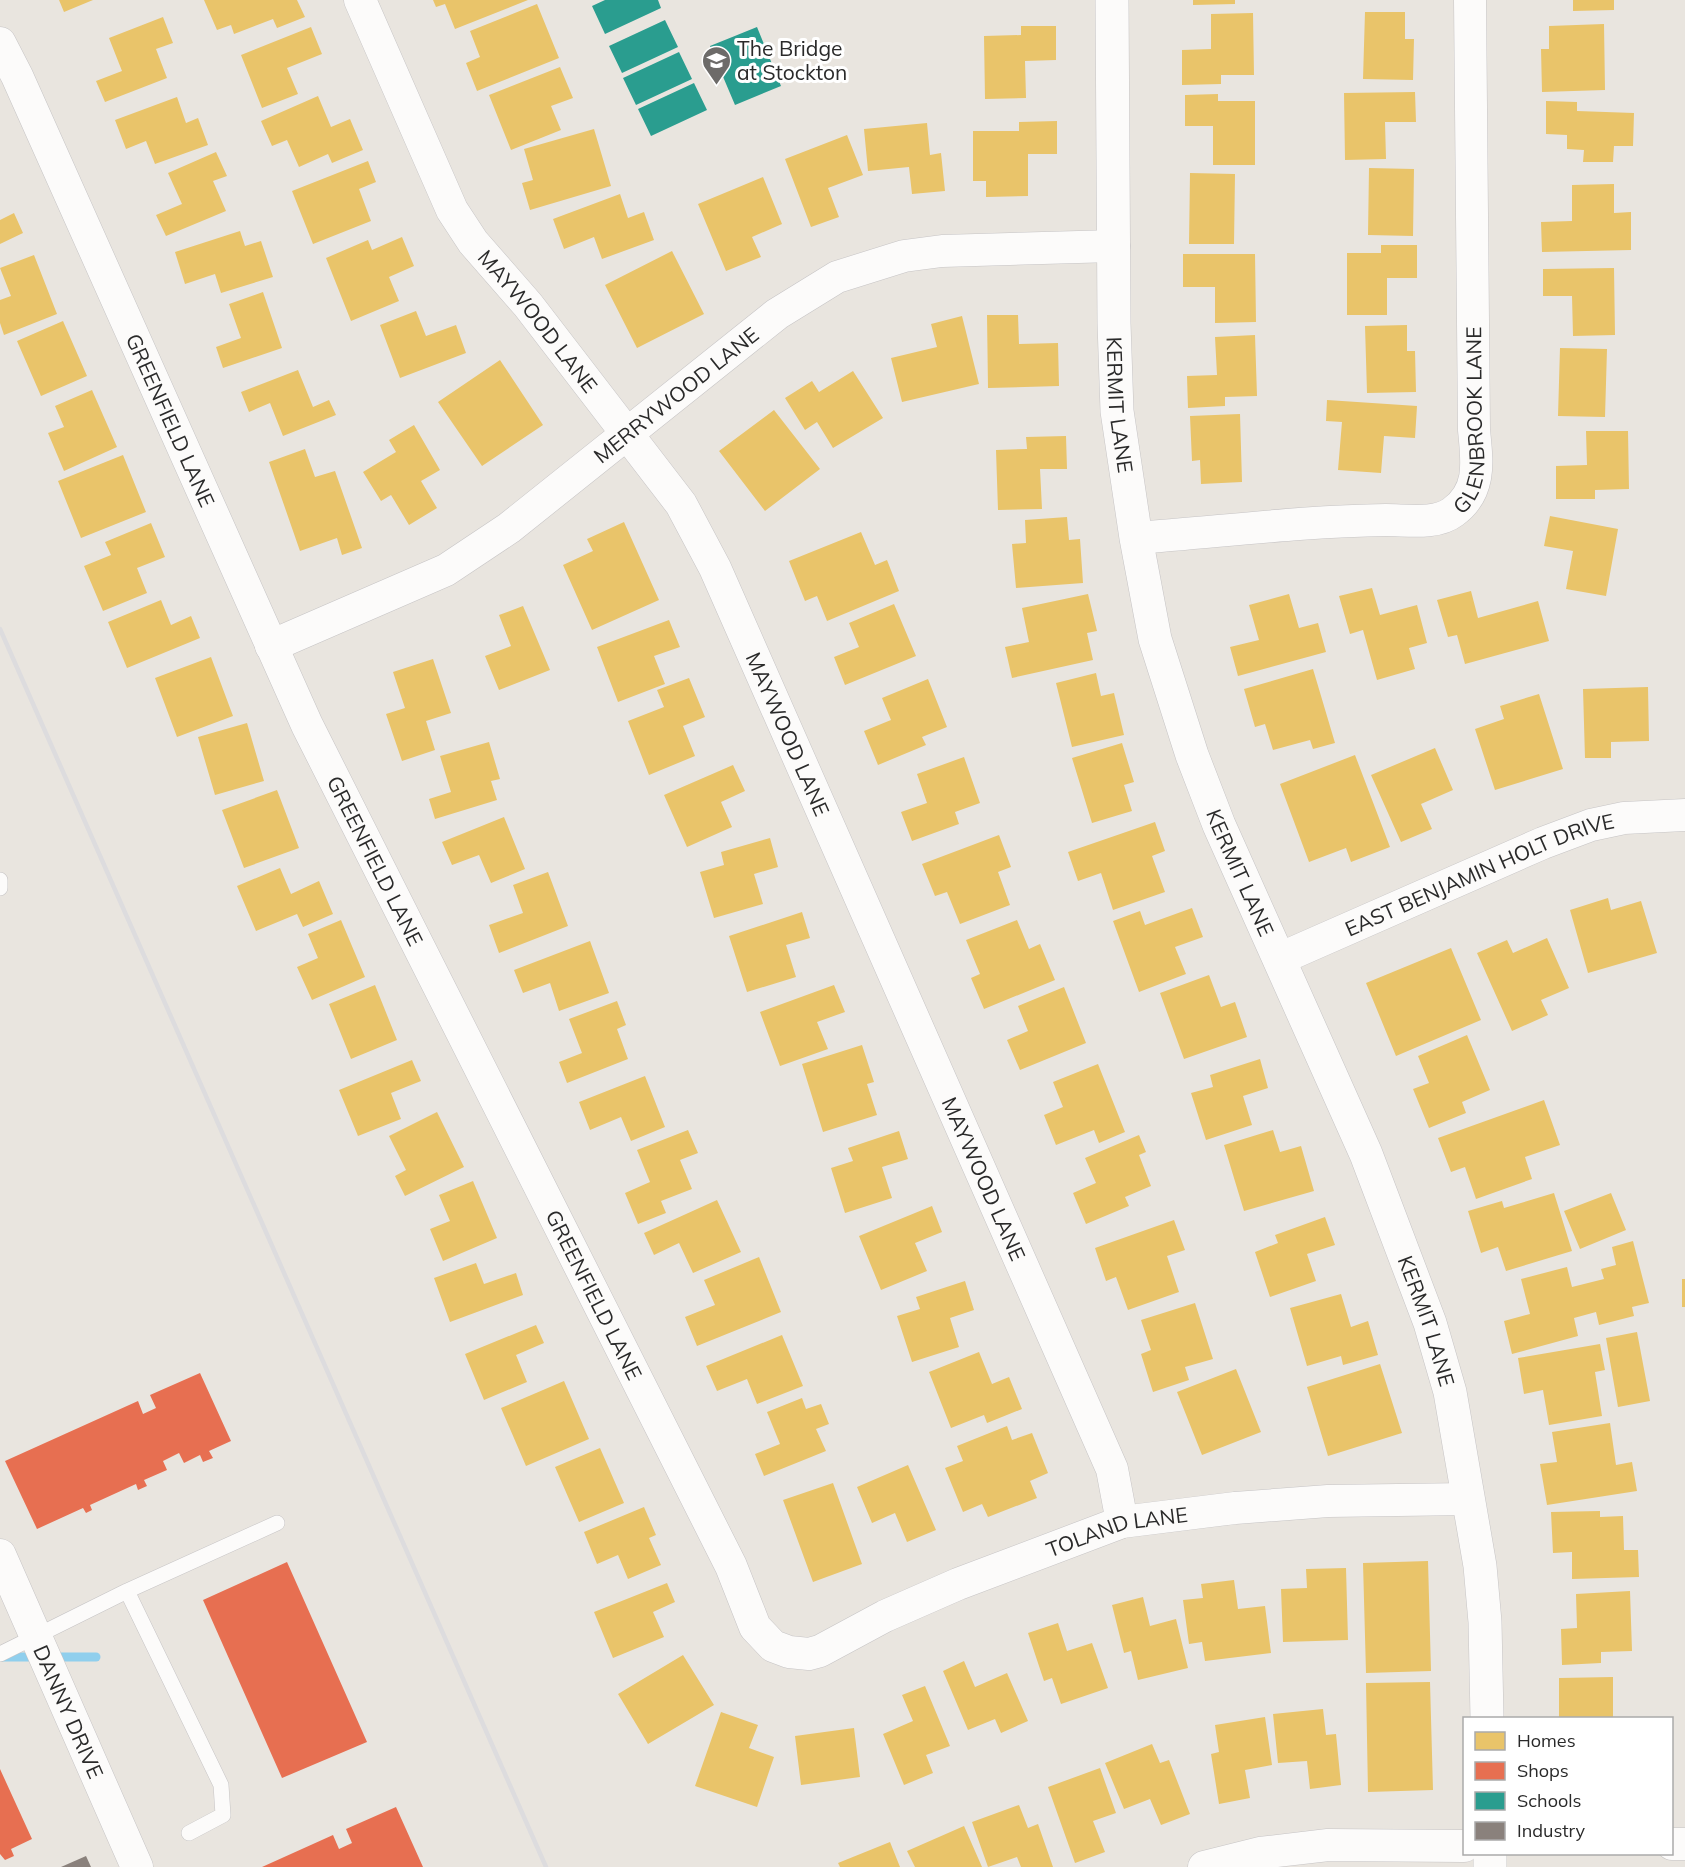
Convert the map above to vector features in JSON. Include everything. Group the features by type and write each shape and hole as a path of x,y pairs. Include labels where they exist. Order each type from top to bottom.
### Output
{"street":[{"name":"MAYWOOD LANE","path":"360,0 452,210 473,242 528,305 681,504 714,568 1112,1469 1122,1522"},
{"name":"KERMIT LANE","path":"1112,0 1117,411 1136,538 1155,639 1192,755 1220,825 1366,1154 1430,1323 1450,1392 1480,1566 1485,1622 1487,1717"},
{"name":"GLENBROOK LANE","path":"1136,538 1370,520 1438,520 1453,513 1472,492 1478,469 1474,430 1470,0"},
{"name":"GREENFIELD LANE","path":"0,43 22,87 307,725 731,1566 755,1627 773,1646 789,1652"},
{"name":"MERRYWOOD LANE","path":"271,646 446,570 509,528 777,314 837,277 904,256 942,251 1114,246"},
{"name":"EAST BENJAMIN HOLT DRIVE","path":"1279,959 1542,843 1591,825 1624,818 1685,815"},
{"name":"TOLAND LANE","path":"789,1652 820,1651 885,1616 958,1584 1122,1522 1235,1508 1328,1501 1468,1499"},
{"name":"DANNY DRIVE","path":"0,1555 137,1867"},
{"path":"1204,1867 1260,1853 1328,1845 1463,1846"}],"lane":[{"path":"0,879 0,888"},
{"path":"0,1654 127,1591 277,1524"},
{"path":"127,1591 221,1785 223,1815 189,1833"}],"building: Homes":[{"path":"59,0 93,0 64,12"},
{"path":"204,0 297,0 305,17 277,28 273,19 234,34 231,25 217,30"},
{"path":"433,0 528,0 455,29 445,4 436,7"},
{"path":"1193,0 1235,0 1235,4 1193,5"},
{"path":"1573,0 1614,0 1614,10 1573,11"},
{"path":"537,4 559,58 477,91 466,63 480,57 470,31"},
{"path":"1365,12 1405,12 1405,39 1414,39 1413,80 1363,79"},
{"path":"1253,13 1254,75 1221,75 1221,84 1182,85 1182,50 1211,49 1211,14"},
{"path":"163,17 173,43 156,49 167,78 105,102 96,81 122,71 109,38"},
{"path":"1604,24 1605,90 1542,92 1541,49 1549,49 1549,26"},
{"path":"1021,26 1056,26 1056,60 1025,61 1026,98 985,99 984,36 1021,35"},
{"path":"311,27 322,54 287,68 298,94 262,108 241,55"},
{"path":"560,67 573,98 551,106 561,130 511,150 489,95"},
{"path":"1415,92 1416,122 1385,122 1386,159 1345,160 1344,93"},
{"path":"1218,94 1218,101 1255,101 1255,165 1213,165 1213,126 1185,126 1185,95"},
{"path":"318,96 331,127 350,119 363,150 332,163 328,154 299,167 287,140 272,146 261,121"},
{"path":"177,97 186,123 198,118 208,145 155,164 146,141 126,149 115,120"},
{"path":"1546,101 1577,102 1577,111 1634,113 1633,146 1614,146 1613,162 1583,162 1584,150 1567,149 1567,135 1546,134"},
{"path":"1057,121 1057,154 1028,154 1028,196 986,197 986,181 973,181 973,131 1019,131 1019,122"},
{"path":"927,123 930,155 941,153 945,191 912,194 909,167 868,171 864,129"},
{"path":"594,129 611,186 530,210 522,183 533,180 524,149"},
{"path":"847,135 863,175 828,188 839,217 811,227 785,159"},
{"path":"216,152 227,176 213,181 226,211 166,236 156,215 182,204 168,173"},
{"path":"368,161 376,182 359,189 371,221 313,244 292,191"},
{"path":"1369,168 1414,169 1413,236 1368,235"},
{"path":"1190,173 1235,174 1234,244 1189,244"},
{"path":"763,177 782,224 752,237 761,257 726,271 698,204"},
{"path":"1614,184 1614,213 1631,212 1631,250 1542,252 1541,222 1572,221 1572,185"},
{"path":"620,194 628,218 644,212 654,240 602,259 594,237 564,249 553,219"},
{"path":"14,213 23,233 0,244 0,220"},
{"path":"240,231 245,246 261,241 273,277 221,293 215,274 185,284 175,252"},
{"path":"402,237 414,266 389,277 399,301 351,321 326,258 368,240 372,250"},
{"path":"1381,245 1417,245 1417,278 1387,278 1387,315 1347,315 1347,253 1381,253"},
{"path":"672,251 704,314 637,348 605,285"},
{"path":"1183,254 1255,254 1256,322 1215,323 1215,287 1183,287"},
{"path":"34,255 57,314 4,335 0,323 0,300 11,296 0,268"},
{"path":"1614,268 1615,335 1573,336 1572,296 1543,296 1543,269"},
{"path":"263,292 282,348 223,368 216,347 241,338 229,304"},
{"path":"416,311 426,336 456,325 466,353 400,378 380,325"},
{"path":"987,315 1018,315 1019,344 1058,343 1059,386 988,388"},
{"path":"962,316 979,384 902,402 891,358 937,347 931,324"},
{"path":"63,321 87,376 41,396 17,341"},
{"path":"1407,325 1407,351 1415,351 1416,392 1367,393 1365,326"},
{"path":"1255,335 1257,396 1225,397 1225,406 1188,408 1187,376 1217,375 1215,337"},
{"path":"1560,348 1607,349 1605,417 1558,416"},
{"path":"500,360 543,425 482,466 438,402"},
{"path":"298,370 313,407 329,400 336,415 283,436 270,403 249,412 241,392"},
{"path":"853,371 883,418 833,448 817,422 805,430 785,398 812,381 819,392"},
{"path":"92,390 117,447 64,471 48,433 64,427 55,406"},
{"path":"1327,400 1417,406 1415,438 1384,436 1381,473 1338,470 1342,422 1326,421"},
{"path":"774,410 820,469 765,511 719,451"},
{"path":"1240,414 1242,482 1201,484 1200,460 1192,461 1190,416"},
{"path":"414,425 440,470 421,481 437,508 409,525 391,495 381,501 363,472 396,452 389,440"},
{"path":"1586,431 1628,431 1629,489 1595,490 1595,499 1556,499 1556,466 1587,465"},
{"path":"1066,436 1067,469 1040,469 1042,509 998,510 996,450 1027,449 1026,437"},
{"path":"305,449 315,477 335,471 362,548 342,555 337,538 300,551 269,462"},
{"path":"123,455 146,512 81,538 58,481"},
{"path":"1550,516 1618,529 1606,596 1566,589 1573,551 1544,546"},
{"path":"1067,517 1069,540 1080,539 1083,583 1016,588 1012,544 1026,543 1025,520"},
{"path":"624,522 659,600 592,630 563,565 593,551 587,539"},
{"path":"151,523 165,557 137,568 147,593 103,611 84,566 111,555 105,542"},
{"path":"861,532 875,565 887,560 899,591 827,621 817,596 805,601 789,561"},
{"path":"1372,588 1380,615 1417,605 1427,643 1409,648 1415,669 1377,680 1363,630 1350,634 1339,596"},
{"path":"1471,591 1478,618 1538,601 1549,641 1465,664 1457,635 1448,637 1437,600"},
{"path":"1088,594 1097,631 1087,633 1093,660 1012,678 1005,647 1029,642 1022,608"},
{"path":"1289,594 1299,628 1318,623 1326,652 1238,676 1230,647 1259,640 1249,605"},
{"path":"161,600 171,625 191,616 200,638 127,668 108,622"},
{"path":"894,604 916,656 845,685 834,657 859,647 849,623"},
{"path":"523,606 550,670 499,690 485,656 511,646 499,615"},
{"path":"669,620 680,647 654,656 665,684 618,702 597,647"},
{"path":"211,657 233,716 177,737 155,678"},
{"path":"433,659 451,713 426,721 435,750 402,761 386,714 405,708 393,672"},
{"path":"1313,669 1335,743 1313,749 1310,740 1273,750 1265,724 1255,727 1244,689"},
{"path":"1096,673 1101,696 1114,693 1124,735 1072,747 1056,683"},
{"path":"689,678 705,717 683,726 695,756 649,775 628,721 664,707 657,690"},
{"path":"928,679 947,727 922,737 926,745 878,765 864,731 891,720 882,698"},
{"path":"1648,687 1649,741 1611,742 1611,758 1585,758 1583,689"},
{"path":"1539,694 1563,769 1495,790 1475,729 1504,719 1500,706"},
{"path":"247,723 264,781 215,795 198,737"},
{"path":"489,742 500,779 491,781 497,800 435,819 429,799 451,792 440,756"},
{"path":"1122,743 1134,782 1124,785 1132,811 1092,823 1072,758"},
{"path":"1435,748 1453,790 1421,804 1432,829 1401,842 1371,775"},
{"path":"1355,755 1390,847 1351,862 1346,848 1309,862 1280,784"},
{"path":"964,757 980,803 955,812 959,824 912,841 901,812 927,803 917,774"},
{"path":"733,765 745,791 721,802 732,827 687,847 664,795"},
{"path":"277,790 299,848 244,868 222,810"},
{"path":"504,817 525,869 491,883 479,855 452,865 442,842"},
{"path":"1155,822 1165,851 1152,856 1165,892 1113,910 1101,873 1078,881 1068,852"},
{"path":"999,835 1011,867 998,872 1010,905 960,924 947,892 935,896 922,864"},
{"path":"770,838 778,867 754,874 763,904 714,918 700,872 724,865 721,852"},
{"path":"280,868 291,894 319,881 333,914 303,927 297,914 256,931 237,886"},
{"path":"548,872 568,926 499,953 489,925 523,913 513,885"},
{"path":"1608,898 1611,910 1641,901 1657,953 1588,973 1570,910"},
{"path":"1192,908 1203,937 1175,947 1186,974 1139,992 1113,921 1140,911 1145,925"},
{"path":"802,912 810,938 786,945 796,977 747,992 729,936"},
{"path":"341,920 365,977 312,1000 297,967 318,958 308,934"},
{"path":"1017,920 1029,949 1040,944 1055,980 984,1009 971,978 980,974 966,940"},
{"path":"1547,938 1569,988 1541,1000 1548,1015 1512,1031 1477,953 1507,940 1513,953"},
{"path":"590,941 609,993 559,1011 550,983 523,993 514,970"},
{"path":"1451,948 1481,1020 1396,1056 1366,983"},
{"path":"1209,975 1221,1007 1235,1002 1247,1037 1184,1059 1160,993"},
{"path":"375,985 397,1040 351,1059 329,1004"},
{"path":"834,985 845,1012 817,1022 828,1049 780,1066 760,1012"},
{"path":"1064,987 1086,1043 1020,1070 1007,1040 1028,1031 1018,1006"},
{"path":"617,1001 626,1025 617,1029 628,1059 567,1083 559,1062 582,1053 569,1019"},
{"path":"1467,1035 1490,1090 1462,1102 1466,1113 1429,1128 1413,1089 1429,1083 1418,1056"},
{"path":"862,1045 874,1082 867,1084 877,1115 823,1132 802,1064"},
{"path":"1260,1059 1268,1088 1243,1096 1252,1125 1206,1140 1191,1093 1213,1087 1210,1075"},
{"path":"412,1060 421,1081 391,1093 401,1119 358,1136 339,1090"},
{"path":"1098,1064 1125,1132 1099,1143 1094,1130 1056,1145 1044,1115 1063,1107 1053,1082"},
{"path":"645,1076 665,1127 631,1141 621,1117 590,1130 579,1102"},
{"path":"1544,1100 1560,1145 1525,1157 1532,1179 1476,1199 1465,1167 1451,1172 1438,1138"},
{"path":"437,1112 464,1167 405,1196 395,1176 406,1170 389,1136"},
{"path":"688,1130 698,1153 680,1160 692,1189 661,1201 666,1213 638,1224 625,1193 650,1182 637,1150"},
{"path":"1273,1130 1280,1152 1301,1146 1314,1191 1244,1211 1224,1145"},
{"path":"899,1131 908,1159 882,1167 892,1198 845,1213 831,1168 853,1161 848,1148"},
{"path":"1139,1135 1146,1152 1139,1155 1151,1186 1125,1197 1129,1206 1086,1224 1073,1193 1096,1183 1085,1158"},
{"path":"473,1181 497,1238 443,1261 430,1229 450,1221 439,1195"},
{"path":"1554,1193 1572,1251 1506,1271 1498,1247 1481,1253 1468,1211 1502,1201 1504,1208"},
{"path":"1611,1193 1626,1230 1580,1249 1564,1211"},
{"path":"717,1200 741,1252 693,1273 679,1243 654,1255 644,1233"},
{"path":"932,1206 942,1232 915,1243 927,1271 881,1290 859,1236"},
{"path":"1325,1217 1335,1245 1307,1254 1316,1281 1270,1297 1255,1252 1278,1243 1275,1235"},
{"path":"1174,1220 1185,1250 1167,1256 1179,1292 1128,1310 1116,1277 1106,1281 1095,1248"},
{"path":"1633,1241 1649,1303 1632,1307 1634,1316 1599,1325 1596,1312 1574,1318 1578,1336 1512,1354 1504,1321 1530,1314 1521,1279 1567,1267 1572,1287 1604,1279 1601,1269 1616,1265 1612,1247"},
{"path":"759,1257 781,1312 697,1346 685,1317 715,1305 704,1280"},
{"path":"476,1263 484,1284 516,1273 523,1295 450,1322 434,1278"},
{"path":"1682,1279 1685,1279 1685,1307 1682,1307"},
{"path":"965,1281 974,1310 950,1318 959,1347 912,1362 897,1316 920,1309 916,1297"},
{"path":"1341,1294 1351,1327 1368,1321 1378,1355 1343,1365 1341,1356 1307,1366 1290,1308"},
{"path":"1195,1303 1213,1359 1185,1367 1189,1380 1153,1392 1141,1354 1151,1350 1141,1320"},
{"path":"536,1325 544,1343 516,1355 527,1382 484,1400 465,1354"},
{"path":"1637,1332 1650,1401 1618,1407 1606,1338"},
{"path":"782,1335 803,1386 757,1404 747,1379 717,1391 706,1366"},
{"path":"1600,1344 1605,1370 1595,1372 1602,1416 1549,1425 1543,1390 1524,1394 1518,1358"},
{"path":"979,1352 992,1384 1009,1377 1022,1409 987,1423 984,1415 951,1428 929,1372"},
{"path":"1380,1364 1402,1433 1328,1456 1307,1387"},
{"path":"1236,1369 1261,1432 1202,1455 1177,1392"},
{"path":"564,1381 589,1439 526,1466 501,1408"},
{"path":"802,1398 806,1409 821,1404 829,1424 816,1429 826,1451 764,1476 755,1454 780,1444 767,1412"},
{"path":"1610,1423 1616,1465 1632,1462 1637,1491 1547,1505 1540,1464 1557,1462 1552,1432"},
{"path":"1007,1426 1012,1440 1032,1433 1048,1473 1030,1481 1037,1498 988,1517 982,1504 963,1512 945,1468 963,1461 957,1446"},
{"path":"600,1448 624,1503 579,1522 555,1467"},
{"path":"908,1465 936,1530 907,1542 895,1513 872,1523 857,1487"},
{"path":"833,1483 862,1564 813,1582 783,1500"},
{"path":"644,1507 656,1535 649,1538 661,1565 628,1579 618,1555 597,1564 584,1532"},
{"path":"1600,1511 1600,1517 1623,1516 1624,1550 1638,1550 1639,1577 1572,1579 1572,1552 1553,1553 1551,1512"},
{"path":"1428,1561 1431,1671 1366,1673 1363,1563"},
{"path":"1346,1568 1348,1640 1283,1642 1281,1589 1307,1588 1306,1569"},
{"path":"1234,1580 1238,1609 1265,1606 1271,1653 1205,1661 1202,1642 1189,1644 1183,1600 1203,1598 1201,1584"},
{"path":"667,1583 675,1602 653,1612 664,1637 613,1658 594,1612"},
{"path":"1630,1591 1632,1651 1601,1652 1601,1663 1562,1665 1561,1629 1577,1628 1576,1594"},
{"path":"1143,1597 1150,1626 1176,1619 1188,1668 1138,1680 1131,1651 1124,1653 1112,1605"},
{"path":"1058,1623 1067,1651 1092,1643 1108,1688 1061,1704 1052,1678 1044,1681 1028,1633"},
{"path":"683,1655 714,1705 648,1744 618,1694"},
{"path":"964,1661 975,1687 1007,1673 1028,1721 1001,1733 995,1719 968,1730 943,1671"},
{"path":"1613,1677 1613,1717 1559,1717 1559,1678"},
{"path":"1430,1682 1433,1790 1368,1792 1366,1683"},
{"path":"925,1686 950,1746 926,1755 933,1773 904,1785 883,1734 913,1721 902,1695"},
{"path":"1323,1709 1326,1735 1336,1734 1341,1785 1310,1789 1307,1761 1278,1763 1273,1714"},
{"path":"721,1712 758,1725 749,1748 774,1757 757,1807 695,1786"},
{"path":"1265,1717 1272,1765 1245,1770 1250,1798 1219,1804 1211,1754 1219,1752 1215,1725"},
{"path":"854,1728 860,1777 801,1785 795,1736"},
{"path":"1152,1744 1160,1763 1169,1760 1190,1814 1161,1825 1150,1799 1124,1809 1105,1763"},
{"path":"1100,1768 1116,1813 1093,1821 1105,1852 1075,1863 1048,1787"},
{"path":"1019,1805 1028,1828 1038,1824 1053,1867 1021,1867 1017,1857 988,1867 972,1822"},
{"path":"964,1826 982,1867 915,1867 907,1851"},
{"path":"890,1842 900,1867 840,1867 838,1863"}],"building: Shops":[{"path":"200,1373 231,1441 209,1451 213,1458 203,1462 200,1455 184,1463 179,1453 163,1461 167,1470 144,1480 147,1486 138,1490 136,1484 90,1505 92,1510 86,1513 83,1508 37,1529 5,1461 138,1401 143,1414 156,1408 150,1395"},
{"path":"287,1562 367,1742 282,1778 203,1600"},
{"path":"0,1769 32,1839 11,1849 14,1856 5,1860 0,1854"},
{"path":"396,1807 423,1867 262,1867 333,1835 339,1849 352,1843 346,1829"}],"building: Schools":[{"path":"605,0 658,0 661,8 605,34 592,6"},
{"path":"665,20 678,47 622,73 609,46"},
{"path":"757,27 781,86 735,105 710,46"},
{"path":"679,52 692,79 636,105 623,78"},
{"path":"694,83 707,110 651,136 638,109"}],"building: Industry":[{"path":"86,1856 91,1867 61,1867"}],"waterway":[{"path":"0,1657 96,1657"}],"railway":[{"path":"0,629 546,1867"}],"place":[{"name":"The Bridge at Stockton","path":"716,86"}]}
